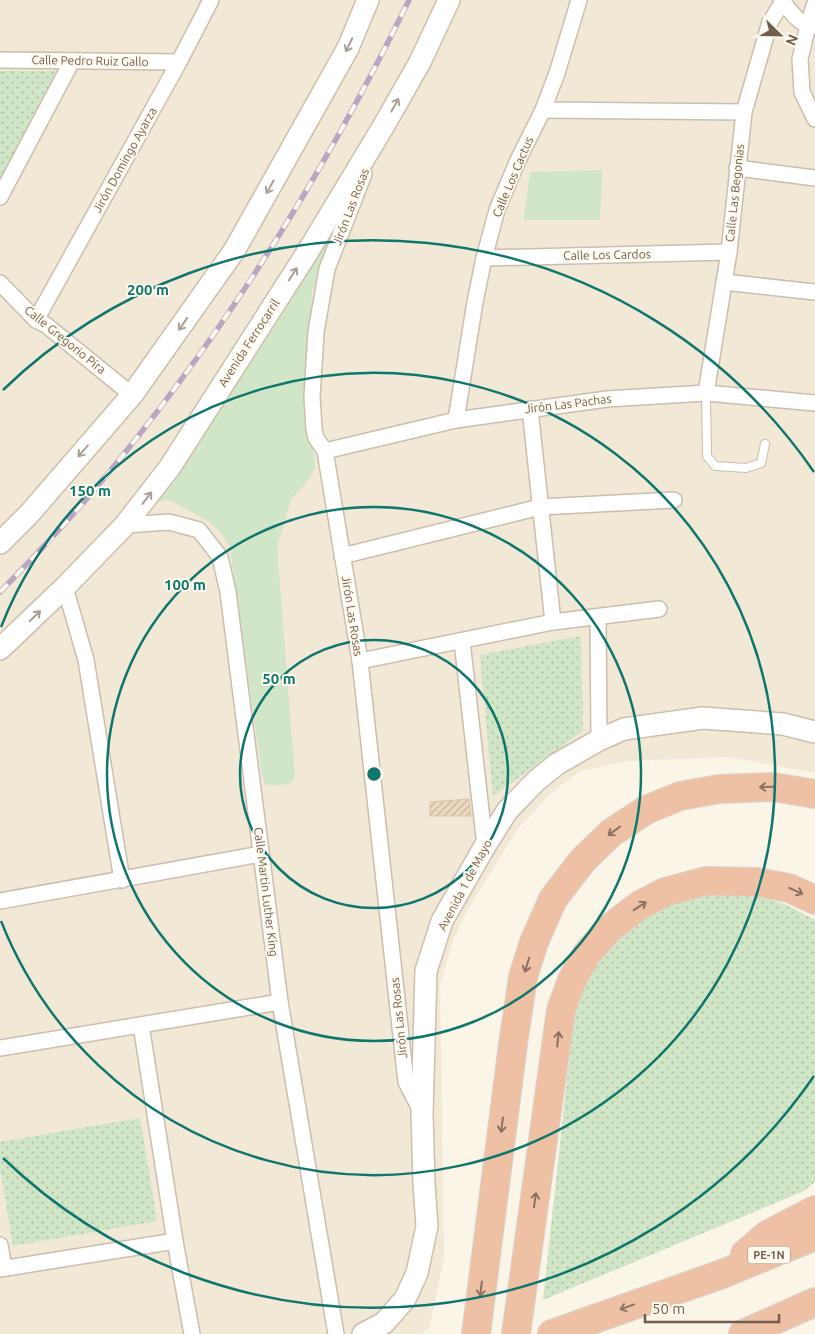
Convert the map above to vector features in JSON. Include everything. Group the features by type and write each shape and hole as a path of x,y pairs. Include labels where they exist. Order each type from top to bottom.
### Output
{"highway":[{"path":"476,1334 523,977 534,942 553,899 583,860 611,833 646,810 680,796 719,789 773,787 815,794"},
{"path":"516,1334 561,1010 572,980 586,955 610,928 640,905 665,892 706,881 758,882 789,888 815,900"},
{"path":"722,1274 768,1235 815,1210"},
{"name":"PE-1N","path":"552,1334 722,1274 815,1236"},
{"path":"743,1334 815,1302"}],"main road":[{"path":"0,544 36,506 132,395 234,251 348,48 368,0"},
{"name":"Avenida Ferrocarril","path":"0,649 125,526 170,467 307,253 383,127 420,62 449,0"},
{"name":"Avenida 1 de Mayo","path":"363,1334 384,1323 404,1299 417,1273 427,1226 422,1114 426,971 442,921 484,846 507,811 536,781 557,764 599,740 624,729 702,718 783,724 815,732"}],"street":[{"name":"Jirón Domingo Ayarza","path":"36,320 212,0"},
{"name":"Calle Los Cactus","path":"456,420 475,302 497,210 518,160 543,110 557,73 579,0"},
{"path":"782,0 795,17 811,26"},
{"name":"Calle Las Begonias","path":"706,393 729,252 744,112 770,22 782,0"},
{"path":"815,3 811,26 800,59 802,92 815,119"},
{"name":"Calle Pedro Ruiz Gallo","path":"0,60 179,62"},
{"path":"0,197 72,61"},
{"path":"543,110 744,112"},
{"name":"Jirón Las Rosas","path":"383,127 327,269 316,332 312,397 314,430 316,438 325,451 360,661 406,1082 422,1114"},
{"path":"737,168 815,178"},
{"name":"Calle Los Cardos","path":"484,258 729,252"},
{"path":"724,282 815,292"},
{"name":"Calle Gregorio Pira","path":"0,283 36,320 46,325 132,395"},
{"name":"Jirón Las Pachas","path":"325,451 456,420 607,399 706,393 815,403"},
{"path":"530,409 553,622"},
{"path":"342,556 540,508 674,500"},
{"name":"Calle Martin Luther King","path":"125,526 169,522 199,530 220,557 228,592 280,1002 336,1334"},
{"path":"65,587 86,660 122,880"},
{"path":"360,661 553,622 659,609"},
{"path":"598,617 599,740"},
{"path":"462,640 484,846"},
{"path":"1,896 122,880 261,854"},
{"path":"0,1048 280,1002"},
{"path":"141,1025 192,1334"},
{"path":"0,1245 2,1268 175,1240"}],"lane":[{"path":"706,393 707,456 715,466 746,468 761,463 765,444"}],"shaded area":[{"path":"0,0 815,0 815,773 728,757 627,761 580,771 550,794 517,830 468,909 454,938 440,984 444,1258 429,1328 421,1334 0,1334"}],"green space":[{"path":"0,71 57,71 0,185"},
{"path":"602,170 600,220 524,220 530,172"},
{"path":"356,182 332,237 312,291 306,386 315,469 307,482 291,499 277,547 295,778 291,783 281,785 265,784 262,775 230,548 222,534 208,521 170,500 151,502"},
{"path":"581,636 583,731 493,796 480,655"},
{"path":"726,892 758,896 787,905 815,920 815,1182 804,1191 543,1300 574,1014 583,991 594,969 610,947 628,928 667,901"},
{"path":"140,1118 157,1221 13,1246 0,1167 0,1142"}],"building":[{"path":"469,799 471,816 430,816 430,802"}],"railway":[{"path":"0,592 95,489 141,433 227,315 267,254 342,129 409,0"}]}
